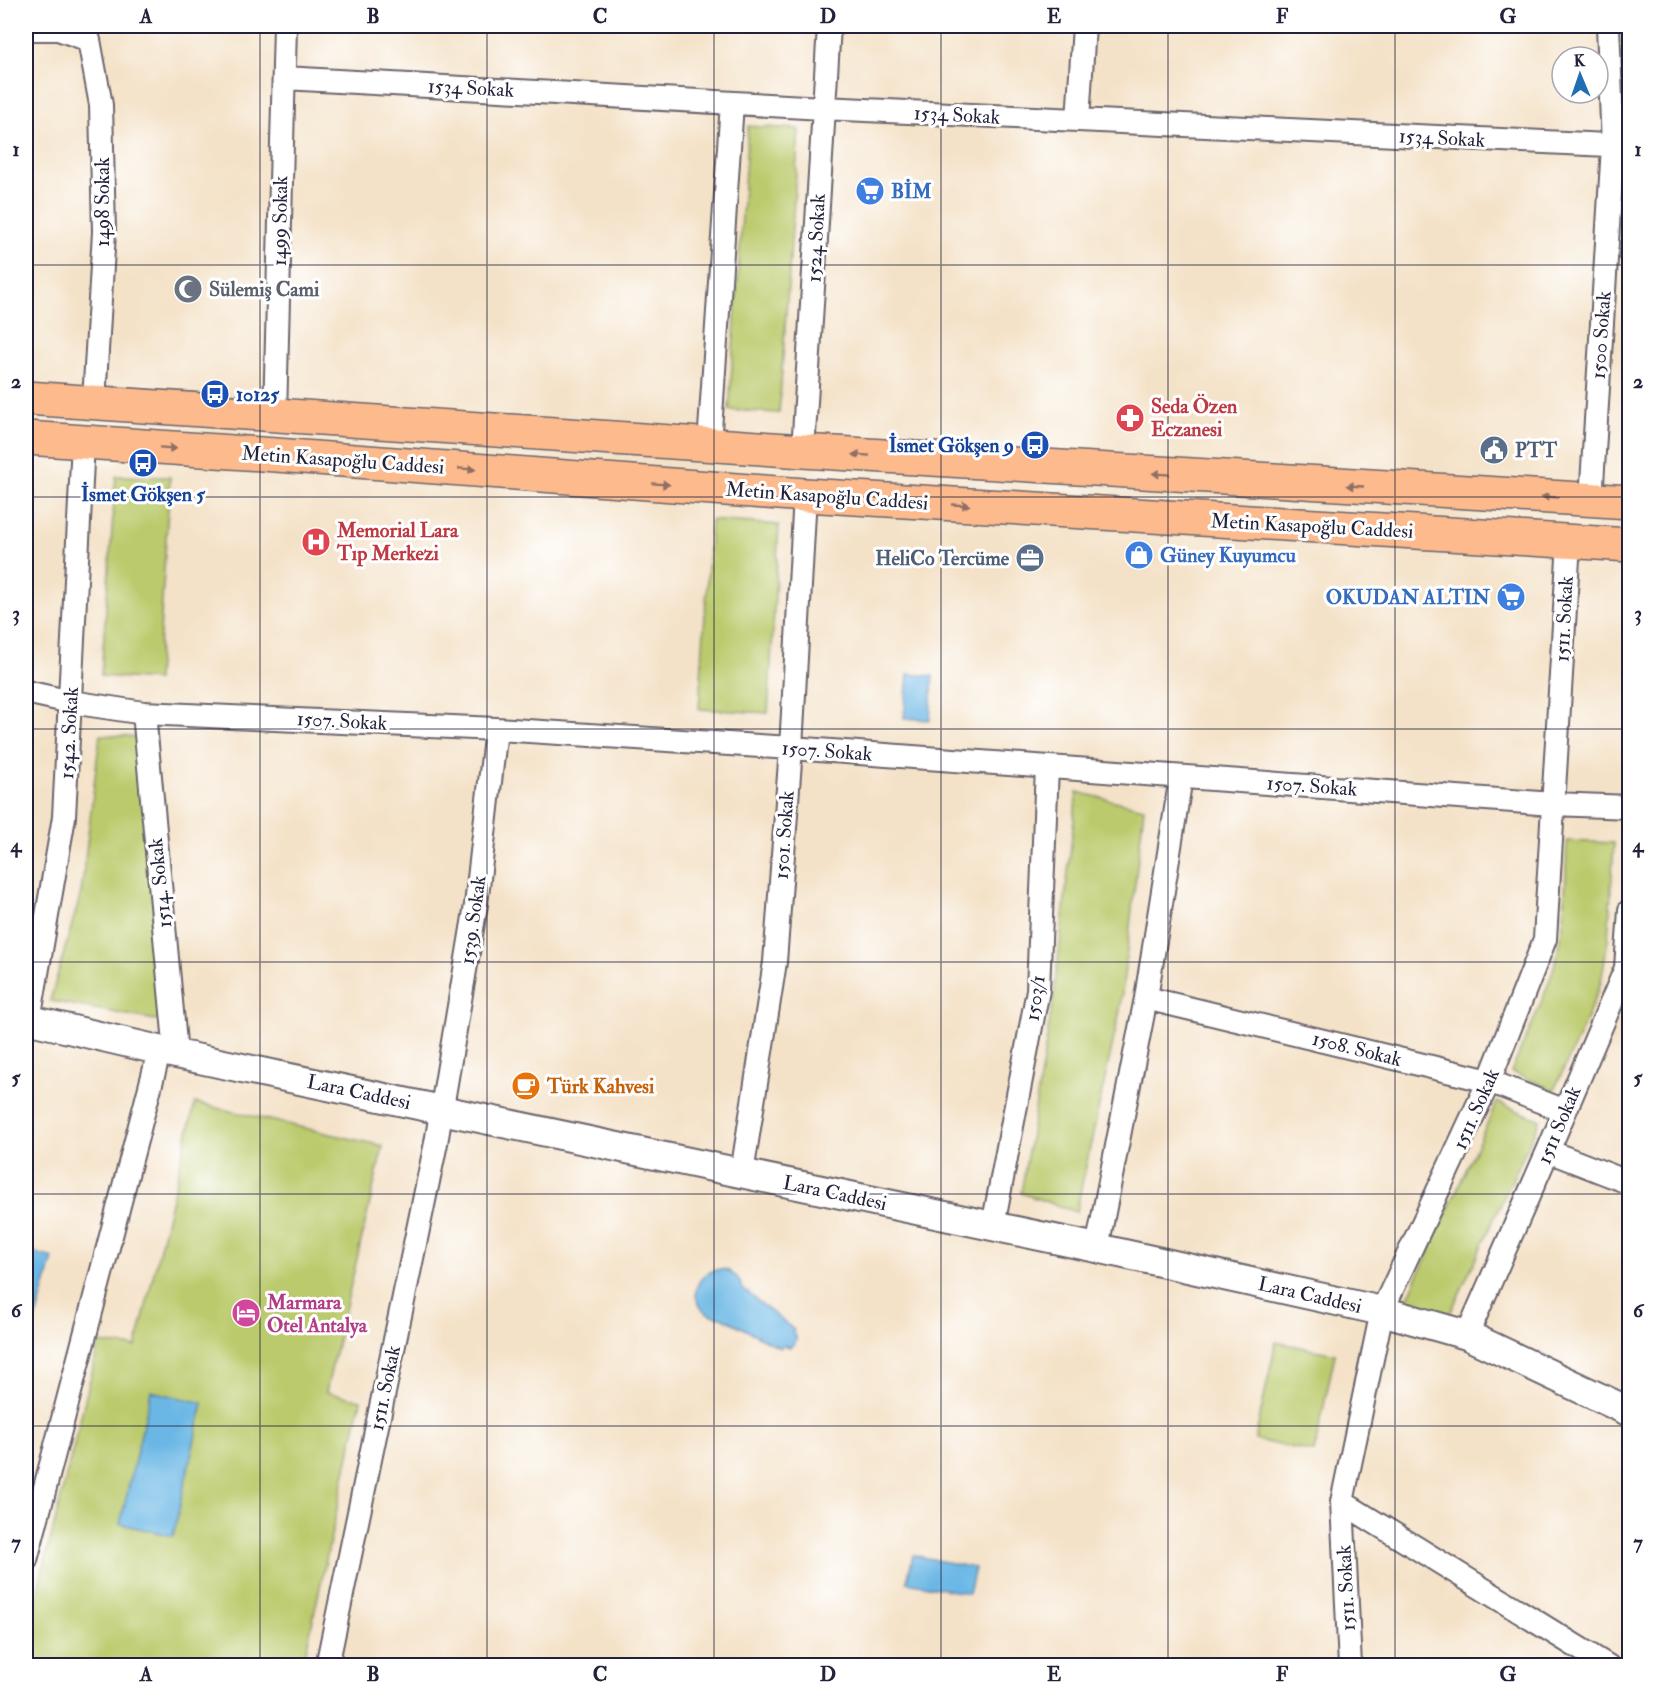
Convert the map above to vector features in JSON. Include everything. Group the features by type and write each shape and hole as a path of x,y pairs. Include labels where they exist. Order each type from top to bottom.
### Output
{"main road":[{"name":"Metin Kasapoğlu Caddesi","path":"26,398 803,451 1629,502"},
{"name":"Metin Kasapoğlu Caddesi","path":"26,438 805,495 1629,545"}],"street":[{"name":"1499 Sokak","path":"275,416 285,26"},
{"name":"1524 Sokak","path":"803,451 829,26"},
{"path":"1078,120 1084,26"},
{"name":"1500 Sokak","path":"1591,500 1621,146 1608,26"},
{"path":"26,29 58,27"},
{"name":"1498 Sokak","path":"58,27 90,40 101,105 104,232 94,401"},
{"name":"1534 Sokak","path":"284,78 823,108 1621,146"},
{"path":"709,444 732,103"},
{"name":"1542. Sokak","path":"27,1020 64,817 84,442"},
{"name":"1501. Sokak","path":"742,1173 775,962 805,495"},
{"name":"1511. Sokak","path":"1350,1665 1342,1502 1382,1311 1489,1081 1545,939 1569,542"},
{"name":"1507. Sokak","path":"26,692 71,702 144,713 496,729 1047,766 1553,804 1629,807"},
{"name":"1514. Sokak","path":"144,713 168,1052"},
{"name":"1539. Sokak","path":"442,1110 476,905 496,729"},
{"name":"1503/1","path":"993,1226 1038,990 1047,766"},
{"path":"1097,1248 1146,998 1181,777"},
{"name":"1511 Sokak","path":"1467,1335 1626,968 1629,910"},
{"name":"1508. Sokak","path":"1146,998 1489,1081 1565,1111"},
{"name":"Lara Caddesi","path":"27,1020 1382,1311 1467,1335 1629,1412"},
{"path":"26,1560 168,1052"},
{"name":"1511. Sokak","path":"327,1665 442,1110"},
{"path":"1548,1151 1629,1183"},
{"path":"1342,1502 1608,1665"}],"green space":[{"path":"748,126 799,129 779,413 729,410"},
{"path":"116,476 170,477 157,680 101,676"},
{"path":"711,520 779,525 768,713 699,709"},
{"path":"100,735 137,737 167,1022 50,1001 81,893"},
{"path":"1077,792 1144,808 1120,1010 1076,1212 1021,1193 1054,995"},
{"path":"1567,841 1614,843 1608,939 1601,982 1554,1090 1511,1072 1543,997 1558,952 1564,911"},
{"path":"1497,1102 1540,1120 1449,1316 1405,1304"},
{"path":"195,1103 383,1146 326,1392 361,1400 303,1665 26,1665 26,1632 31,1632 34,1606 99,1343 136,1347"},
{"path":"1276,1342 1335,1354 1314,1452 1255,1440"}],"water":[{"path":"908,674 933,676 930,720 904,718"},
{"path":"26,1250 53,1258 34,1325 26,1322"},
{"path":"721,1269 737,1277 743,1289 794,1330 796,1341 793,1344 789,1347 783,1345 780,1348 703,1309 696,1294 697,1285 710,1272"},
{"path":"151,1391 203,1403 173,1536 120,1524"},
{"path":"913,1555 975,1568 969,1594 907,1582"}],"place":[{"name":"BİM","path":"870,191"},
{"name":"Sülemiş Cami","path":"188,289"},
{"name":"10125","path":"215,394"},
{"name":"Seda Özen Eczanesi","path":"1130,418"},
{"name":"İsmet Gökşen 9","path":"1035,445"},
{"name":"PTT","path":"1494,450"},
{"name":"İsmet Gökşen 5","path":"143,463"},
{"name":"Memorial Lara Tıp Merkezi","path":"316,542"},
{"name":"Güney Kuyumcu","path":"1139,555"},
{"name":"HeliCo Tercüme","path":"1030,558"},
{"name":"OKUDAN ALTIN","path":"1511,597"},
{"name":"Türk Kahvesi","path":"526,1086"},
{"name":"Marmara Otel Antalya","path":"246,1313"}]}
